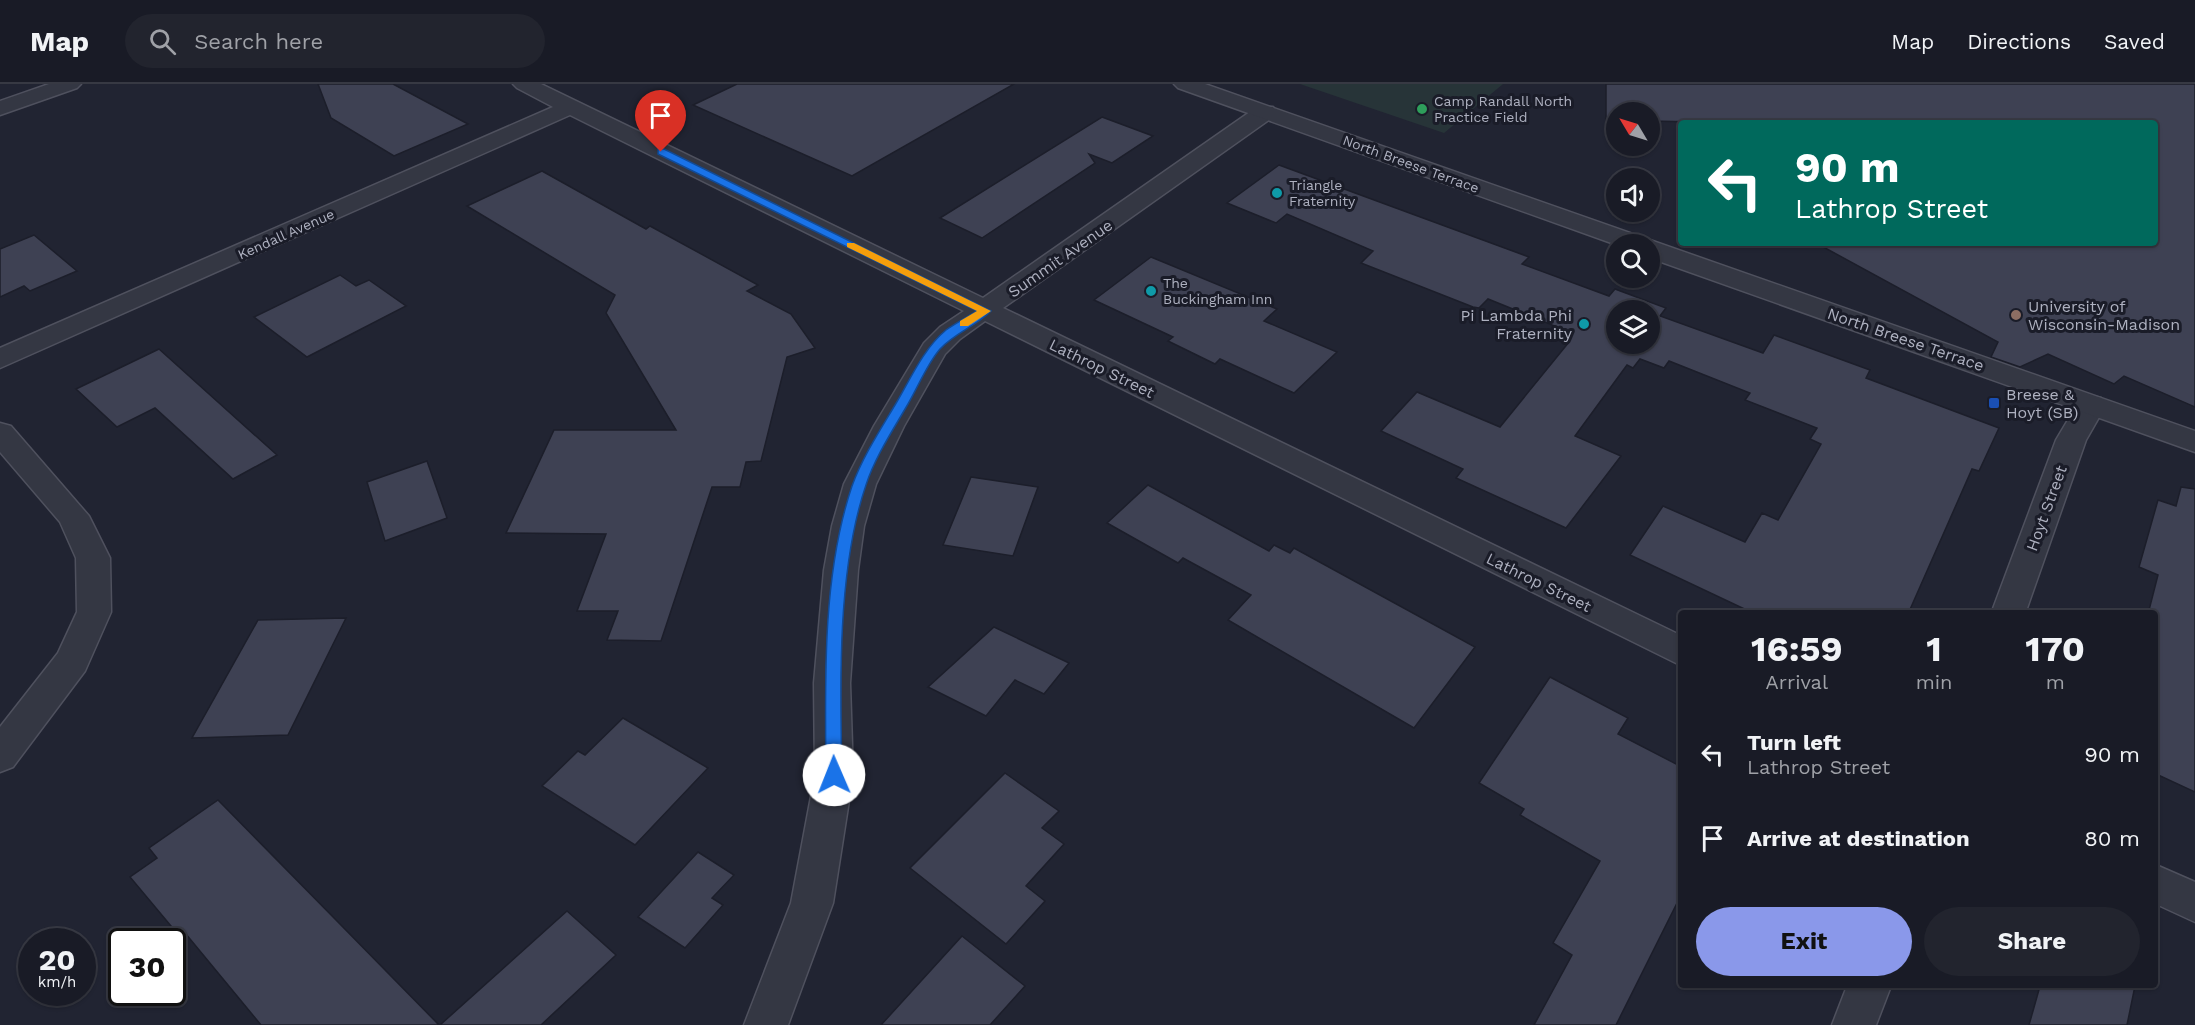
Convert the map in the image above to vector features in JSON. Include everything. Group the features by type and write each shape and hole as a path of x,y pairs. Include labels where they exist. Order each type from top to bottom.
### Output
{"street":[{"path":"0,93 28,84"},
{"path":"0,108 70,84"},
{"name":"Lathrop Street","path":"524,84 1678,650"},
{"name":"North Breese Terrace","path":"1185,84 1610,234"},
{"name":"Kendall Avenue","path":"0,359 571,107"},
{"name":"Summit Avenue","path":"766,1025 812,903 832,787 832,683 841,570 848,526 860,484 889,426 934,350 950,333 985,311 1265,112"},
{"name":"North Breese Terrace","path":"1660,253 2195,442"},
{"name":"Hoyt Street","path":"2009,610 2071,440 2091,405"},
{"path":"0,433 73,516 93,558 94,612 72,662 0,756"},
{"path":"2158,885 2195,903"},
{"path":"1854,1025 1868,988"}],"shaded area":[{"name":"Camp Randall North Practice Field","path":"1300,84 1503,84 1444,133"}],"building":[{"path":"318,84 393,84 468,124 394,156 331,118"},
{"path":"737,84 1014,84 852,176 693,105"},
{"path":"1606,84 2195,84 2195,407 2124,376 2114,384 2048,354 2020,367 1991,357 1998,342 1822,246 2158,246 2158,120 1660,121 1660,102 1606,102"},
{"path":"1102,117 1153,136 1112,163 1089,154 1095,163 982,238 940,218"},
{"path":"1279,165 1529,257 1522,264 1609,296 1615,289 1645,300 1606,300 1606,354 1660,354 1660,316 1763,353 1774,335 1870,370 1866,378 1999,428 1979,471 1972,469 1910,610 1747,610 1630,555 1663,506 1745,542 1762,513 1778,520 1821,444 1810,439 1817,428 1745,400 1750,393 1669,361 1664,368 1640,359 1633,368 1627,365 1575,436 1621,456 1566,528 1456,478 1463,469 1381,431 1417,392 1500,427 1569,342 1556,337 1562,329 1488,299 1479,308 1473,307 1361,263 1373,251 1287,214 1276,223 1227,203"},
{"path":"542,171 646,229 650,226 758,285 747,291 791,314 815,348 787,357 761,461 746,462 740,487 712,487 661,641 607,640 618,611 577,611 606,534 506,533 554,430 676,430 606,313 615,295 467,206"},
{"path":"34,235 77,271 30,291 24,286 0,297 0,249"},
{"path":"1151,257 1277,309 1264,321 1337,352 1294,393 1220,359 1215,364 1168,341 1173,337 1094,300"},
{"path":"340,275 356,286 369,280 406,306 307,357 254,317"},
{"path":"1660,306 1666,308 1660,316"},
{"path":"159,349 277,455 233,479 155,408 117,427 76,389"},
{"path":"427,461 447,518 385,541 367,482"},
{"path":"971,477 1038,487 1013,556 943,545"},
{"path":"1148,485 1269,551 1274,545 1290,553 1294,548 1475,647 1414,728 1228,620 1251,595 1183,558 1178,563 1107,523"},
{"path":"2181,487 2195,489 2195,792 2158,775 2158,610 2149,610 2158,575 2139,567 2158,500 2176,506"},
{"path":"346,618 288,735 192,738 258,620"},
{"path":"994,627 1069,663 1044,694 1015,680 986,716 928,687"},
{"path":"1550,677 1628,718 1618,734 1678,765 1678,901 1616,1025 1534,1025 1572,955 1553,943 1600,861 1520,815 1524,809 1479,783"},
{"path":"623,718 708,768 635,845 542,786 578,751 585,755"},
{"path":"1005,773 1059,811 1042,828 1064,844 1026,886 1045,901 1006,944 910,868"},
{"path":"218,800 439,1025 261,1025 186,934 186,928 173,928 130,877 157,858 149,848"},
{"path":"698,852 734,875 712,898 723,905 685,948 638,917"},
{"path":"567,911 616,955 541,1025 440,1025"},
{"path":"962,936 1025,986 990,1025 881,1025"},
{"path":"2039,988 2135,988 2127,1025 2029,1025"}],"slow traffic":[{"path":"850,245 985,311 964,324"}],"place":[{"name":"Camp Randall North Practice Field","path":"1422,109"},
{"name":"Triangle Fraternity","path":"1277,193"},
{"name":"The Buckingham Inn","path":"1151,291"},
{"name":"University of Wisconsin-Madison","path":"2016,315"},
{"name":"Pi Lambda Phi Fraternity","path":"1584,324"},
{"name":"Breese & Hoyt (SB)","path":"1994,403"}],"route":[{"path":"661,152 985,311 950,333 934,350 889,426 860,484 848,526 841,570 832,683 834,775"}]}
